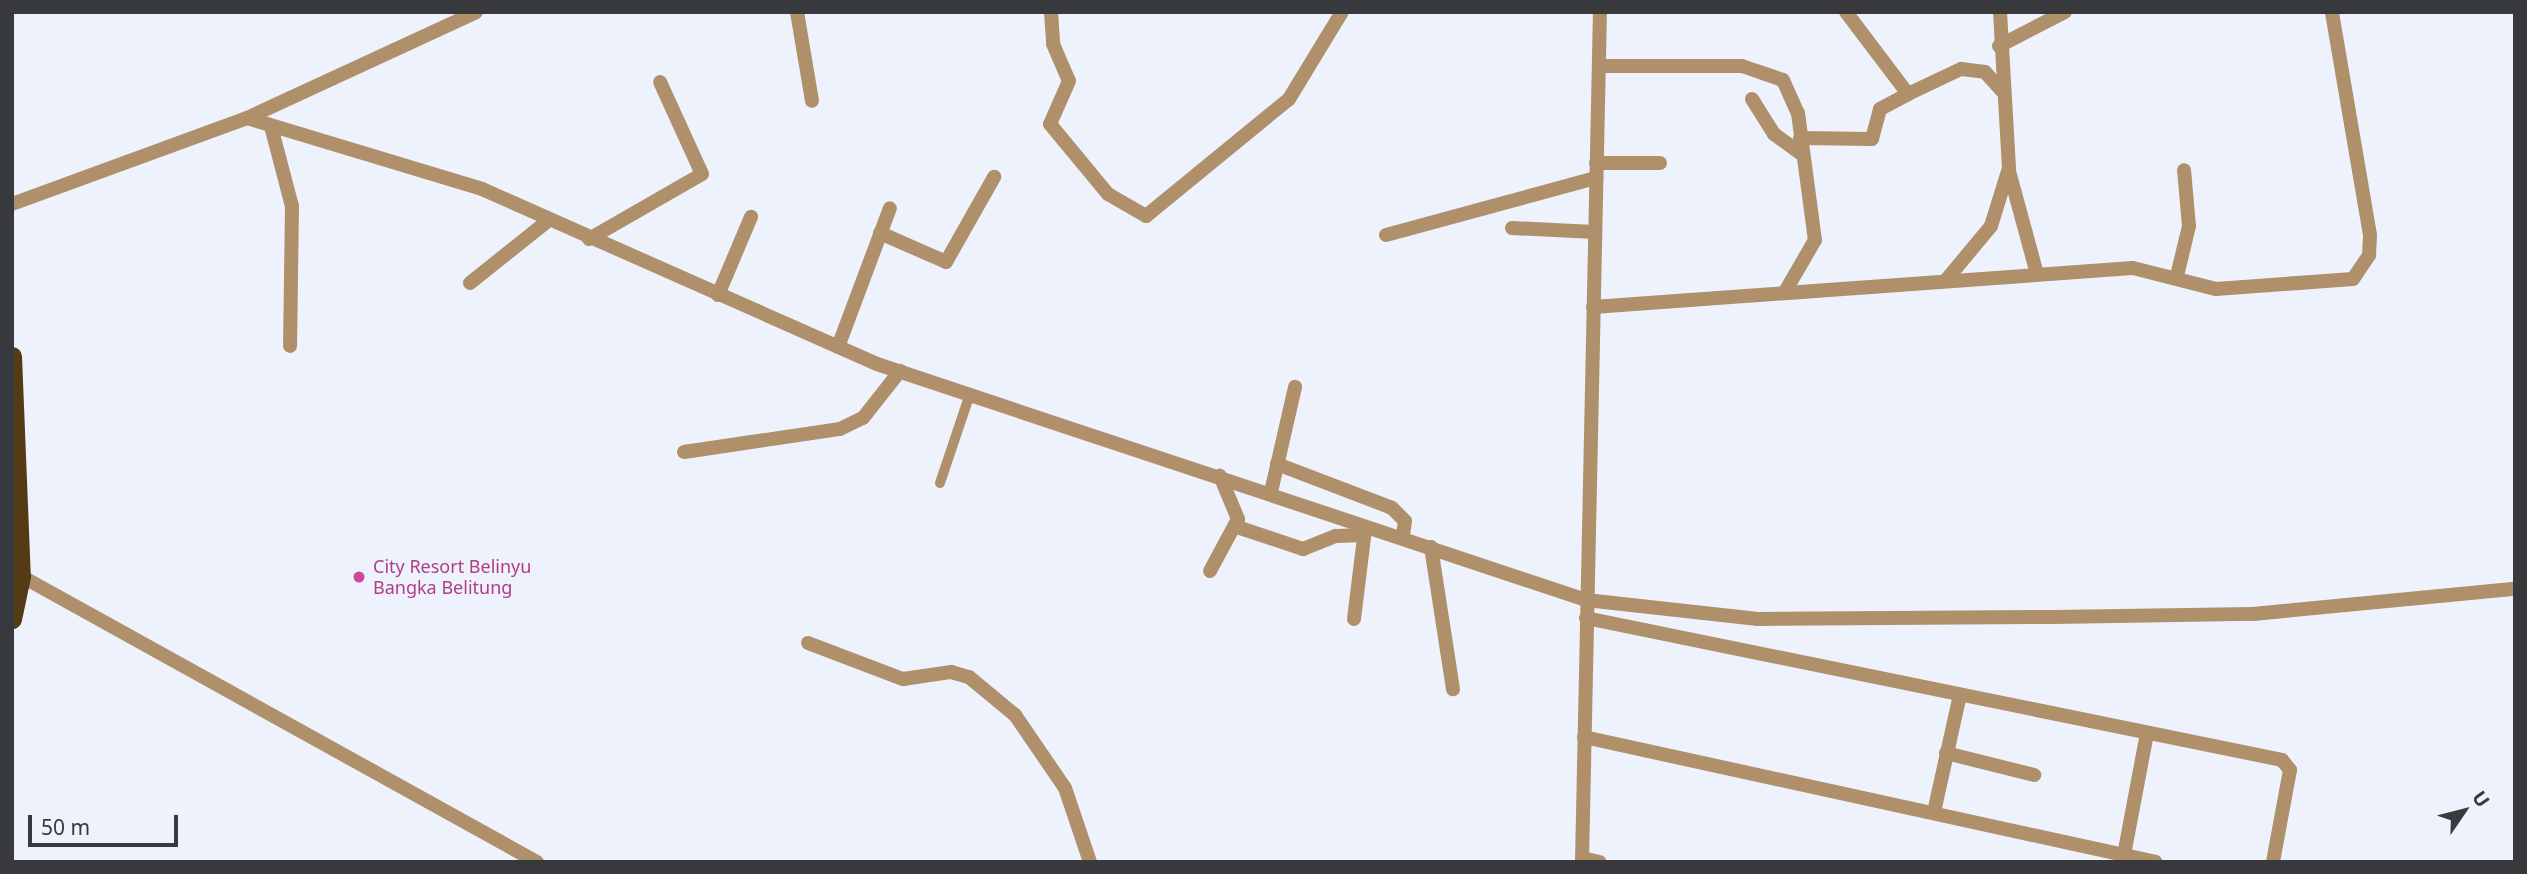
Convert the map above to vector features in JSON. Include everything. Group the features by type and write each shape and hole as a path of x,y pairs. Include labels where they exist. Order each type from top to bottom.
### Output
{"highway":[{"path":"12,356 21,576 12,619"}],"street":[{"path":"12,204 247,118 476,12"},
{"path":"797,12 811,101"},
{"path":"1051,12 1055,48 1069,81 1050,124 1108,194 1146,216 1289,99 1342,12"},
{"path":"1600,12 1582,860 1600,862"},
{"path":"1846,12 1908,93"},
{"path":"2000,12 1999,46 2009,168 2037,274"},
{"path":"1999,46 2065,12"},
{"path":"1593,307 1786,290 2133,268 2176,276 2216,289 2353,279 2361,271 2370,235 2332,12"},
{"path":"1599,66 1724,65 1769,71 1793,97 1815,240 1786,290"},
{"path":"1752,99 1774,134 1800,146 1872,139 1880,109 1908,93 1971,69 1985,72 2002,90"},
{"path":"589,239 702,174 660,82"},
{"path":"247,118 272,130 435,175 542,216 838,347 900,371 1271,492 1365,530 1403,535 1586,600 1758,619 2054,617 2253,614 2514,591"},
{"path":"272,130 292,206 290,346"},
{"path":"1596,163 1660,163"},
{"path":"1947,279 1992,226 2009,168"},
{"path":"2176,276 2189,226 2184,170"},
{"path":"880,233 946,262 994,177"},
{"path":"1386,235 1596,178"},
{"path":"838,347 891,208"},
{"path":"470,283 542,216"},
{"path":"718,295 751,217"},
{"path":"1512,228 1594,232"},
{"path":"684,452 840,429 863,418 900,371"},
{"path":"1271,492 1295,387"},
{"path":"1277,464 1392,508 1405,521 1403,535"},
{"path":"1210,571 1237,527 1237,512 1220,476"},
{"path":"1237,527 1303,549 1336,536 1365,530"},
{"path":"1354,619 1365,530"},
{"path":"1431,547 1453,690"},
{"path":"21,576 173,665 537,862"},
{"path":"1586,618 2287,764 2273,862"},
{"path":"808,643 903,679 951,672 969,677 1015,715 1065,788 1090,862"},
{"path":"1934,812 1960,695"},
{"path":"2124,855 2147,733"},
{"path":"1584,737 2156,862"},
{"path":"1946,753 2034,775"}],"lane":[{"path":"940,483 970,394"}],"place":[{"name":"City Resort Belinyu Bangka Belitung","path":"359,577"}]}
